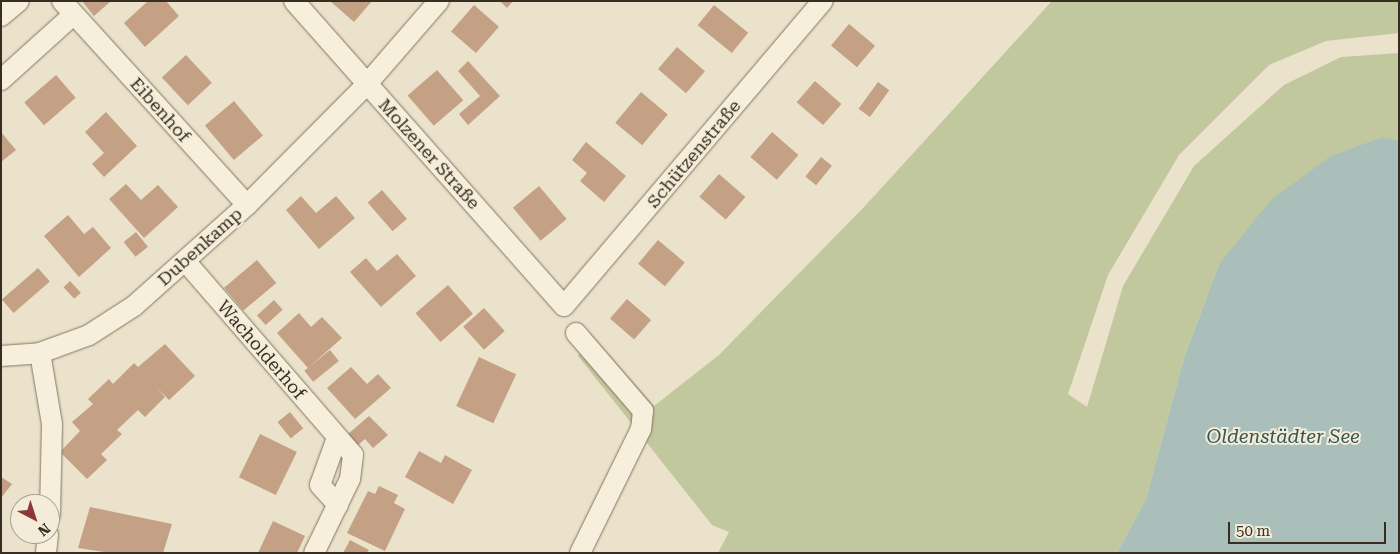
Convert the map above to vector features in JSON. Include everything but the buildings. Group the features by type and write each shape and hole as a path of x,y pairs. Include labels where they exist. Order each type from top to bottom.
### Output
{"street":[{"path":"1,16 19,1"},
{"name":"Molzener Straße","path":"294,1 564,306"},
{"name":"Dubenkamp","path":"1,356 40,353 89,335 134,306 186,262 247,205 367,84 439,1"},
{"name":"Schützenstraße","path":"564,306 824,1"},
{"name":"Eibenhof","path":"1,80 68,8 247,205"},
{"name":"Wacholderhof","path":"186,262 337,438 320,485 338,504 314,553"},
{"path":"576,333 643,411 641,429 580,553"},
{"path":"40,353 52,424 50,494"}],"green space":[{"path":"1052,1 1399,1 1399,33 1326,41 1269,65 1179,155 1108,275 1068,394 1087,407 1123,286 1194,166 1284,85 1341,57 1399,53 1399,140 1383,137 1219,264 1184,358 1146,499 1117,553 718,553 729,532 712,525 578,356 590,333 654,406 719,355 865,206"}],"water":[{"name":"Oldenstädter See","path":"1383,137 1399,140 1399,553 1117,553 1146,499 1184,358 1219,264 1272,199 1331,156"}]}
